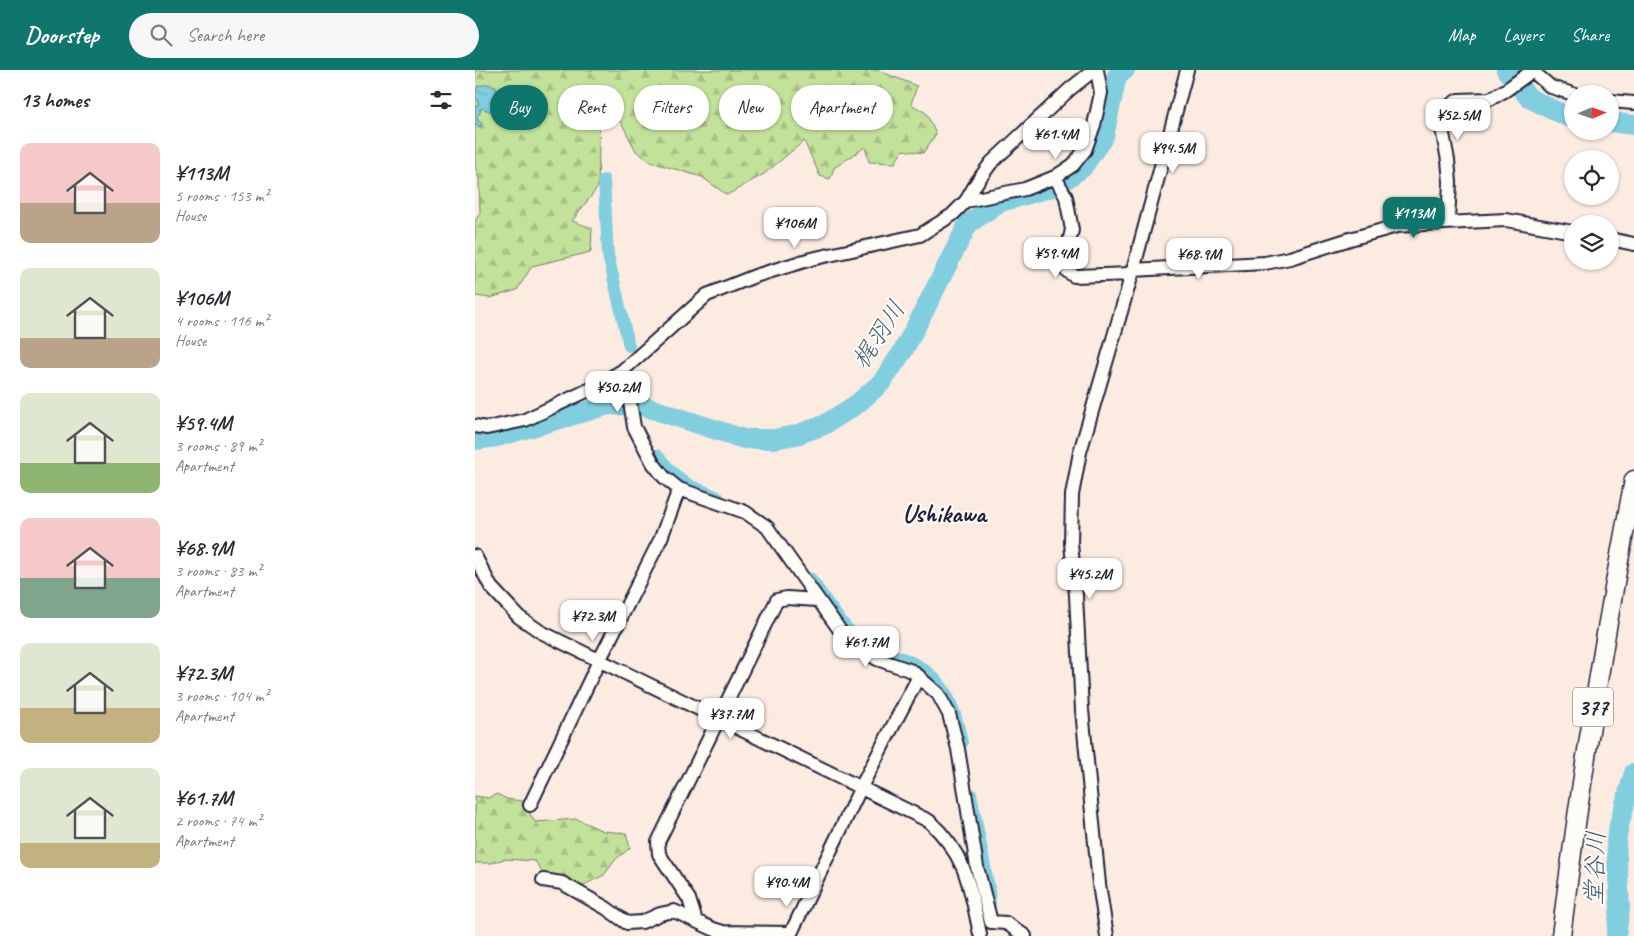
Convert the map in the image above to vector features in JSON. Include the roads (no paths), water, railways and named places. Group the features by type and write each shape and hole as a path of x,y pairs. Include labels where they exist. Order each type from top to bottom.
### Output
{"highway":[{"name":"377","path":"1561,936 1593,705 1634,480"}],"street":[{"path":"475,426 487,428 525,420 622,371 707,295 755,276 811,259 920,235 952,216 966,201 991,163 1070,89 1096,70 1101,93 1094,125 1085,150 1073,165 1056,178 1025,189 966,201"},
{"path":"1107,936 1099,884 1082,710 1076,596 1071,543 1072,495 1081,452 1187,70"},
{"path":"1448,222 1450,182 1443,129 1445,109 1458,100 1490,99 1530,72 1551,87 1564,91"},
{"path":"1619,102 1634,103"},
{"path":"1056,178 1066,197 1072,230 1066,254 1067,271 1074,276 1265,263 1291,258 1397,226 1506,220 1564,230"},
{"path":"1619,242 1634,244"},
{"path":"622,371 629,395 634,427 653,463 664,477 679,489 745,512 767,528 846,639 877,659 912,671 938,694 949,714 958,749 977,868 991,922 1007,923 1025,936"},
{"path":"530,805 661,538 679,489"},
{"path":"475,556 491,587"},
{"path":"475,573 519,617 541,632 929,821 945,835 956,852 969,882 980,934"},
{"path":"696,921 689,899 659,854 658,842 777,600 787,598 817,600"},
{"path":"543,880 562,883 606,908 627,923 642,922 660,914 674,911 723,932 791,933 861,787 919,676"}],"water":[{"path":"491,85 490,111 481,108 477,116 478,121 482,123 481,127 475,124 475,107 479,104 475,94 478,86"}],"waterway":[{"name":"梶羽川","path":"475,440 497,437 609,405 643,406 744,439 774,439 796,435 824,425 857,404 882,382 903,351 968,224 998,203 1056,186 1082,168 1104,136 1117,76 1125,70"},
{"name":"梶羽川","path":"1506,70 1529,98 1564,115"},
{"name":"梶羽川","path":"1619,123 1634,125"},
{"path":"604,180 608,255 629,346"},
{"path":"657,455 672,472 689,485 718,497"},
{"path":"811,579 835,614 856,638 869,647 907,660 931,675 952,705 962,743"},
{"name":"堂谷川","path":"1616,936 1620,908 1616,841 1634,773"},
{"path":"971,794 989,888 990,905"}],"district":[{"name":"Ushikawa","path":"944,513"}]}
